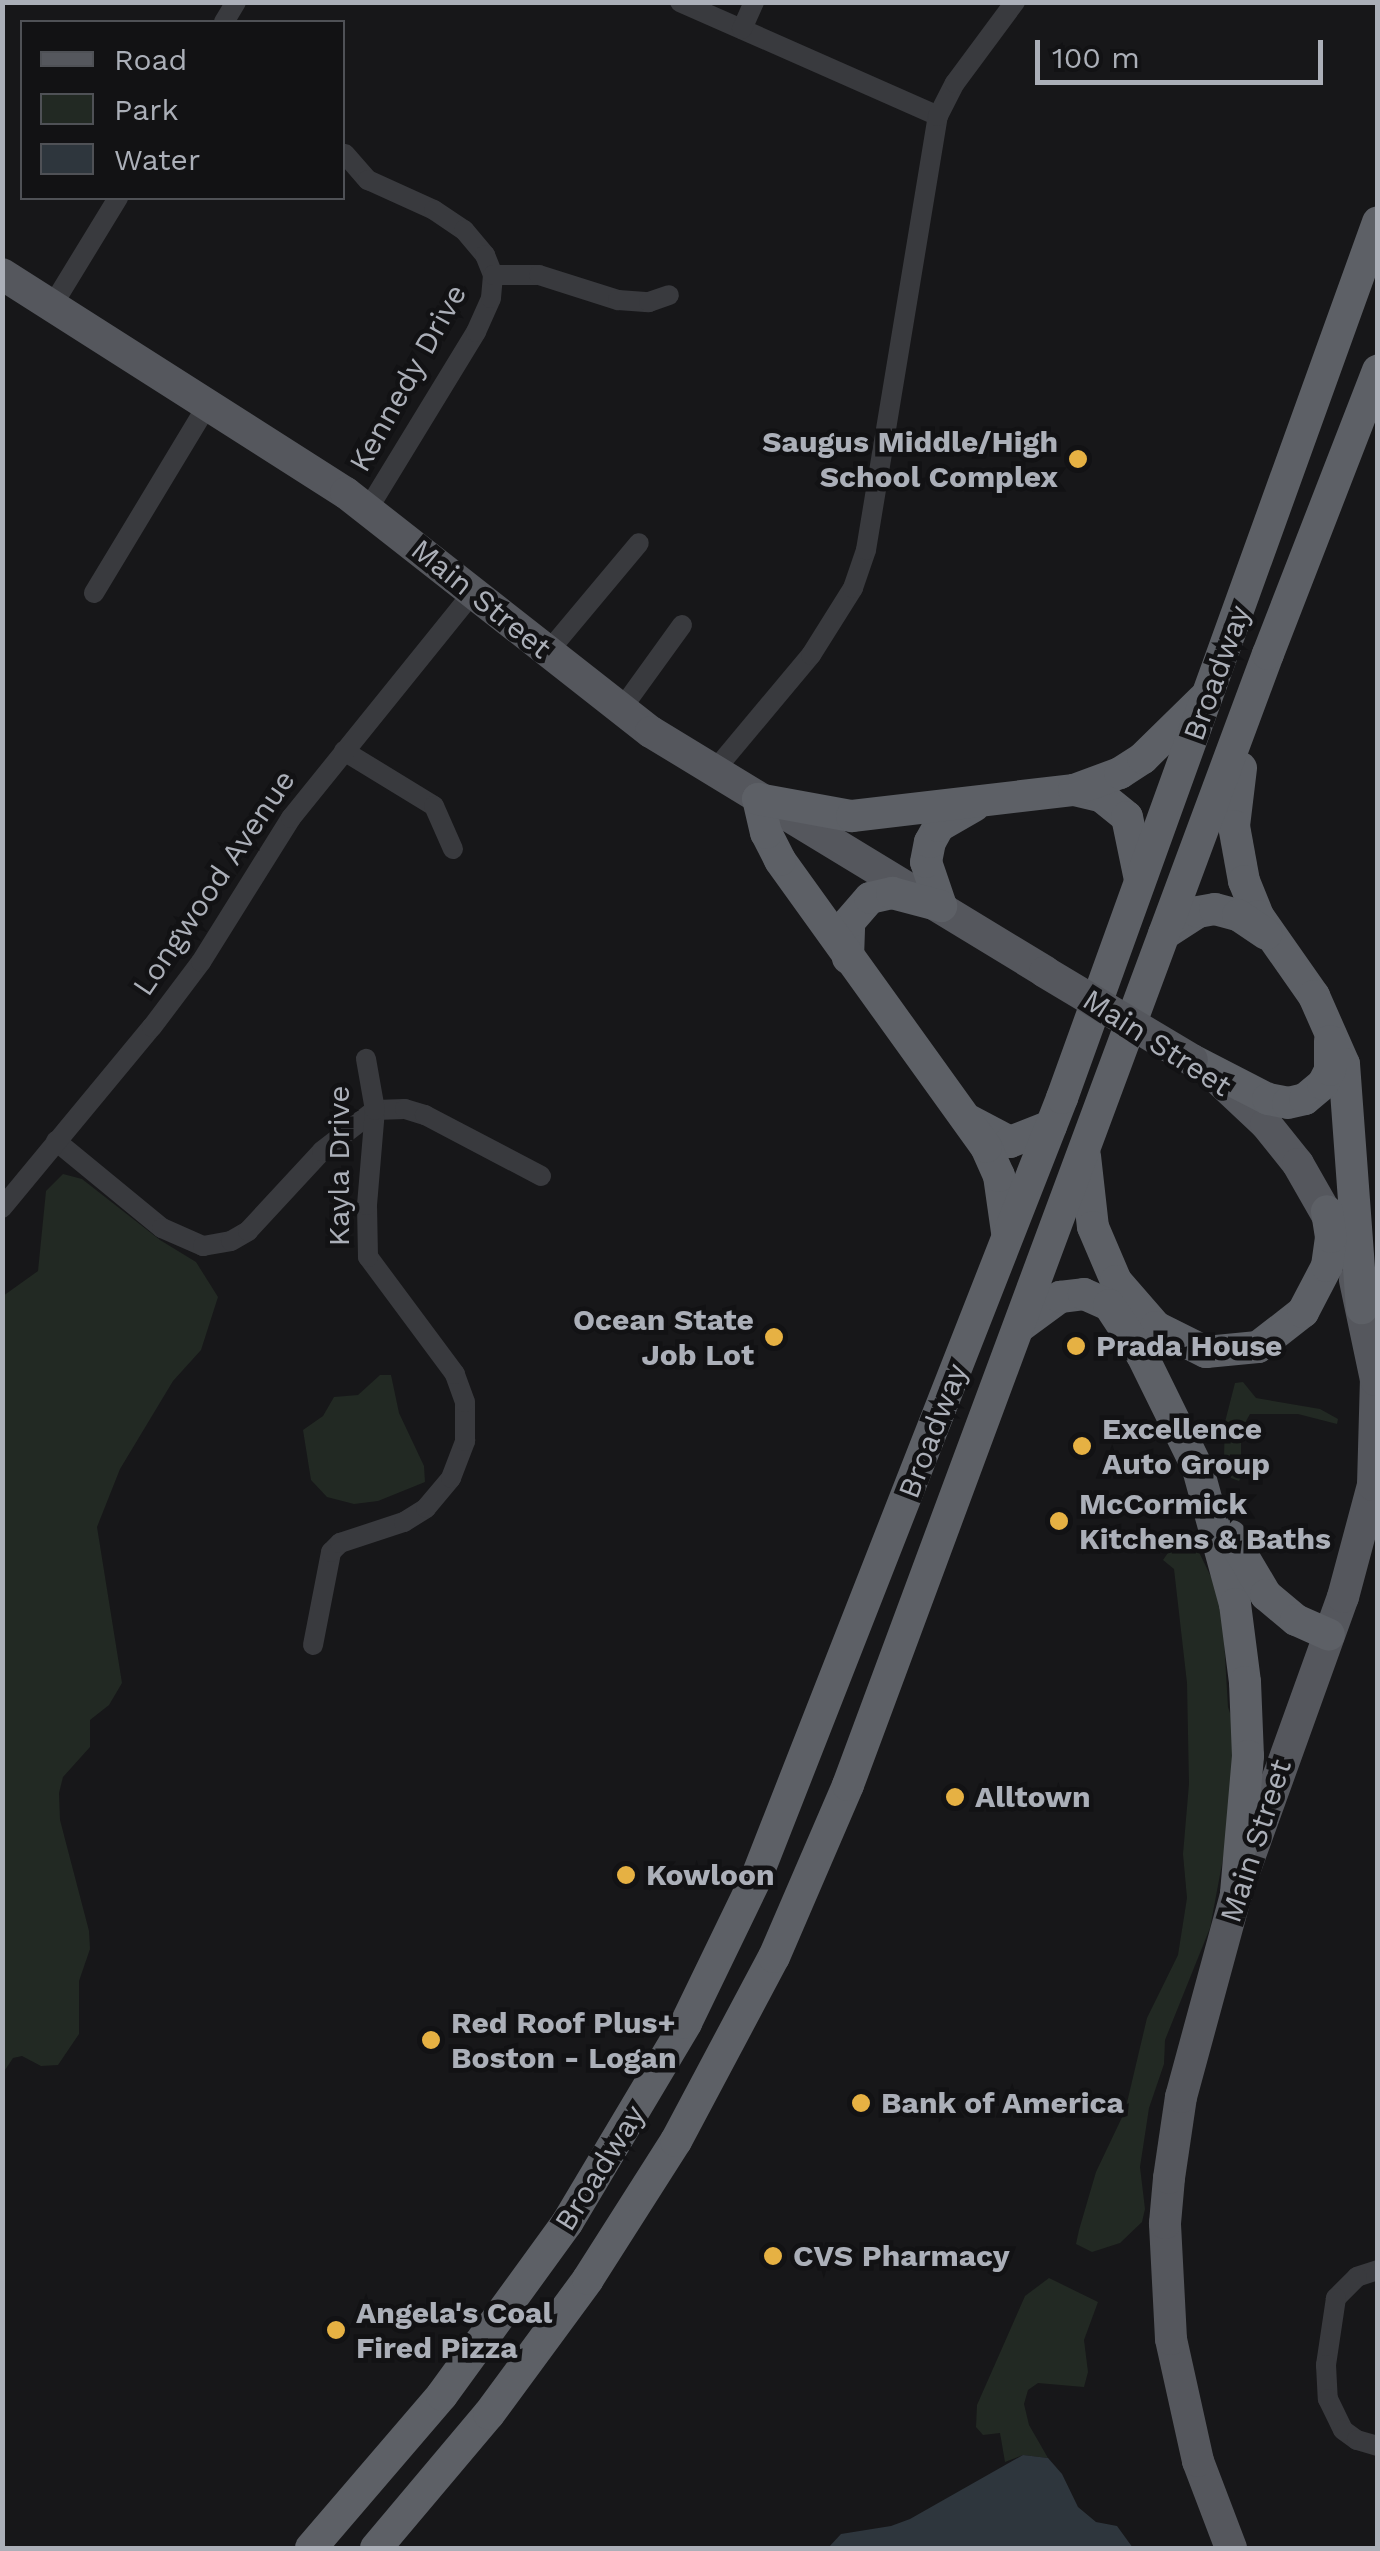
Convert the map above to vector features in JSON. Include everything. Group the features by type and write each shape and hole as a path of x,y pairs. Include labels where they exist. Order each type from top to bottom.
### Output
{"highway":[{"name":"Broadway","path":"311,2548 430,2410 505,2313 594,2180 686,2023 757,1876 1051,1126 1378,222"},
{"name":"Broadway","path":"376,2548 489,2414 564,2314 676,2141 745,2014 848,1785 1254,692 1378,371"},
{"path":"1008,1237 999,1176 968,1119 780,860 766,834 758,799 852,816 1074,790 1120,773 1143,758 1210,692"},
{"path":"1254,692 1234,811 1235,843 1248,894 1273,940 1314,996 1346,1072 1362,1308"},
{"path":"1074,790 1101,796 1127,817 1140,883"},
{"path":"941,906 926,862 930,842 939,826 978,804"},
{"path":"848,958 850,922 870,898 892,894 941,906"},
{"path":"1164,934 1198,912 1215,909 1238,915 1273,940"},
{"path":"1192,1060 1268,1099 1296,1102 1319,1089 1327,1078 1330,1032"},
{"path":"968,1119 1012,1142 1051,1126"},
{"path":"1084,1149 1093,1227 1116,1281 1156,1327 1206,1352 1258,1347 1279,1335 1303,1312 1327,1266 1331,1237 1327,1212"},
{"path":"1019,1327 1060,1296 1084,1294 1109,1306 1142,1355 1266,1595 1296,1620 1329,1635"},
{"path":"1198,1469 1235,1604 1245,1682 1247,1776 1236,1894"}],"main road":[{"name":"Main Street","path":"2,274 368,509 620,710 758,799 1192,1060 1266,1124 1311,1182 1327,1212 1362,1308 1376,1380 1373,1485 1358,1550 1236,1894 1181,2098 1165,2223 1168,2307 1180,2386 1198,2461 1231,2548"}],"street":[{"path":"680,2 938,116"},
{"path":"742,29 754,2"},
{"path":"714,771 811,656 854,588 866,550 938,116 955,83 1015,2"},
{"name":"Kennedy Drive","path":"345,154 368,180 434,210 464,230 485,255 493,276 491,298 476,332 368,509"},
{"path":"52,306 117,200"},
{"name":"Kennedy Drive","path":"493,276 539,274 618,300 650,302 669,295"},
{"path":"94,593 208,404"},
{"path":"547,652 640,543"},
{"name":"Longwood Avenue","path":"2,1208 186,984 286,826 474,591"},
{"path":"620,710 682,625"},
{"path":"344,751 434,806 453,849"},
{"name":"Kayla Drive","path":"313,1645 330,1552 340,1543 404,1522 426,1508 451,1478 465,1440 465,1402 455,1374 368,1257 366,1205 375,1110 366,1059"},
{"path":"56,1141 162,1228 194,1244 212,1246 248,1231 322,1151 375,1110 398,1108 425,1116 541,1176"},
{"path":"1378,2270 1357,2278 1336,2298 1326,2365 1328,2399 1343,2430 1357,2440 1378,2446"}],"green space":[{"path":"63,1174 82,1179 160,1240 196,1262 218,1297 201,1350 173,1381 120,1469 97,1527 122,1683 109,1705 90,1720 90,1747 63,1777 59,1793 60,1820 89,1931 90,1949 79,1981 79,2034 58,2065 41,2066 22,2056 13,2058 3,2073 3,1296 38,1271 46,1191"},
{"path":"380,1375 391,1375 399,1413 424,1466 425,1482 378,1501 354,1504 327,1497 311,1480 303,1430 323,1416 334,1397 358,1395"},
{"path":"1243,1382 1256,1398 1320,1409 1338,1419 1337,1424 1298,1414 1250,1414 1241,1430 1241,1477 1239,1481 1231,1478 1224,1456 1225,1422 1235,1383"},
{"path":"1177,1540 1194,1542 1217,1589 1223,1622 1228,1707 1235,1728 1225,1848 1210,1928 1165,2040 1164,2064 1149,2108 1140,2167 1145,2209 1142,2222 1120,2243 1092,2252 1076,2244 1079,2230 1096,2172 1125,2111 1147,2018 1178,1955 1187,1898 1183,1854 1189,1784 1187,1683 1174,1569 1163,1560"},
{"path":"1049,2278 1098,2302 1084,2340 1088,2372 1084,2387 1038,2383 1028,2390 1024,2404 1029,2425 1048,2458 1023,2455 1005,2462 1000,2433 983,2435 976,2427 977,2405 1025,2296"}],"water":[{"path":"1023,2455 1048,2458 1062,2474 1078,2507 1096,2522 1117,2526 1133,2548 828,2548 841,2534 910,2519"}],"place":[{"name":"Saugus Middle/High School Complex","path":"1078,459"},
{"name":"Ocean State Job Lot","path":"774,1337"},
{"name":"Prada House","path":"1076,1346"},
{"name":"Excellence Auto Group","path":"1082,1446"},
{"name":"McCormick Kitchens & Baths","path":"1059,1521"},
{"name":"Alltown","path":"955,1797"},
{"name":"Kowloon","path":"626,1875"},
{"name":"Red Roof Plus+ Boston - Logan","path":"431,2040"},
{"name":"Bank of America","path":"861,2103"},
{"name":"CVS Pharmacy","path":"773,2256"},
{"name":"Angela's Coal Fired Pizza","path":"336,2330"}]}
